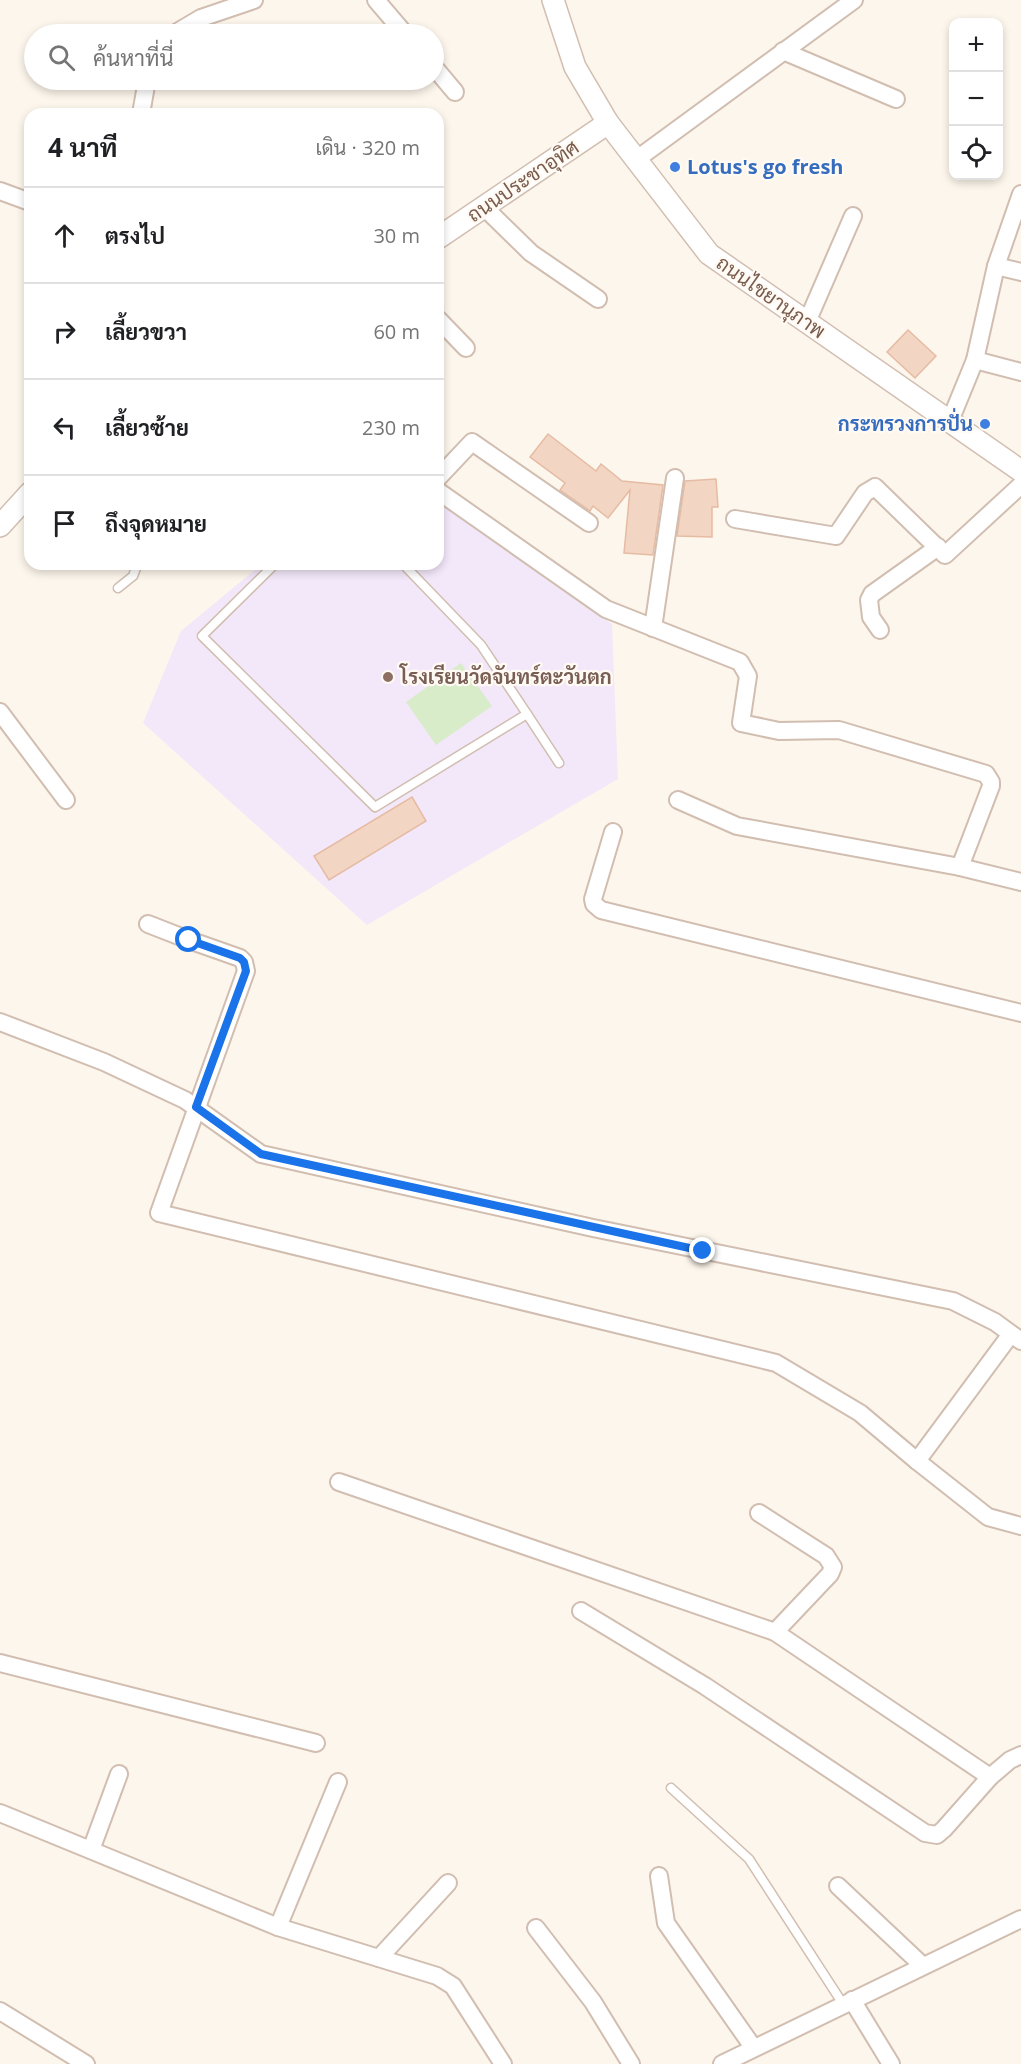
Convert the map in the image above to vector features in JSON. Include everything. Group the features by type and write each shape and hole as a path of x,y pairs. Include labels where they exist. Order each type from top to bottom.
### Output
{"street":[{"path":"191,24 201,18 254,0"},
{"path":"376,0 396,24"},
{"name":"ถนนไชยานุภาพ","path":"553,0 575,68 608,123 709,254 1021,471"},
{"path":"637,159 854,0"},
{"path":"783,51 897,99"},
{"path":"444,79 455,92"},
{"path":"142,108 145,90"},
{"name":"ถนนประชาอุทิศ","path":"444,234 608,123"},
{"path":"0,191 24,200"},
{"path":"950,421 975,360 996,266 1021,194"},
{"path":"484,207 531,253 598,299"},
{"path":"807,322 853,216"},
{"path":"996,266 1021,272"},
{"path":"444,325 466,348"},
{"path":"975,360 1021,372"},
{"path":"444,472 472,442 589,523"},
{"path":"653,628 675,478"},
{"path":"735,519 837,536 865,493 875,487 945,555 1021,485"},
{"path":"444,495 606,609 740,662 748,676 741,723 779,731 839,730 986,774 992,786 960,867"},
{"path":"0,526 24,500"},
{"path":"880,630 871,616 868,600 872,594 938,547"},
{"path":"0,712 66,800"},
{"path":"678,800 737,826 960,867 1021,882"},
{"path":"614,832 593,899 594,904 601,910 1021,1013"},
{"path":"148,924 234,955 246,966 159,1213 776,1363 860,1413 988,1517 1021,1526"},
{"path":"0,1022 104,1062 185,1100 261,1154 604,1230 953,1301 995,1322 1016,1337 917,1461"},
{"path":"339,1482 775,1632 990,1777"},
{"path":"759,1513 826,1556 833,1567 830,1574 775,1632"},
{"path":"581,1611 705,1686 925,1833 937,1835 945,1829 990,1777 1010,1760 1021,1755"},
{"path":"0,1663 316,1743"},
{"path":"91,1850 119,1774"},
{"path":"278,1927 338,1782"},
{"path":"0,1813 278,1927 437,1976 453,1986 503,2064"},
{"path":"659,1876 666,1923 750,2055"},
{"path":"379,1958 448,1883"},
{"path":"838,1886 923,1966"},
{"path":"722,2064 750,2055 848,2002 1021,1919"},
{"path":"536,1928 593,2002 631,2064"},
{"path":"848,2002 891,2064"},
{"path":"0,2011 86,2064"}],"lane":[{"path":"118,588 133,576 135,570"},
{"path":"269,570 202,636 375,807 527,714"},
{"path":"409,570 481,645 559,763"},
{"path":"671,1788 749,1859 848,2002"}],"shaded area":[{"name":"โรงเรียนวัดจันทร์ตะวันตก","path":"444,504 612,624 618,779 367,925 143,723 181,631 255,570 444,570"}],"green space":[{"path":"461,663 492,706 436,745 406,702"}],"building":[{"path":"908,330 936,356 915,378 887,352"},
{"path":"548,434 596,471 601,464 622,481 663,485 653,555 624,553 630,490 608,518 593,506 590,511 560,490 565,483 530,457"},
{"path":"716,479 718,507 712,507 712,537 677,536 685,481"},
{"path":"412,797 426,821 329,880 314,856"}],"place":[{"name":"Lotus's go fresh","path":"675,167"},
{"name":"กระทรวงการปั่น","path":"985,424"},
{"name":"โรงเรียนวัดจันทร์ตะวันตก","path":"388,677"}],"route":[{"path":"189,940 240,958 246,966 196,1107 261,1154 703,1251"}]}
